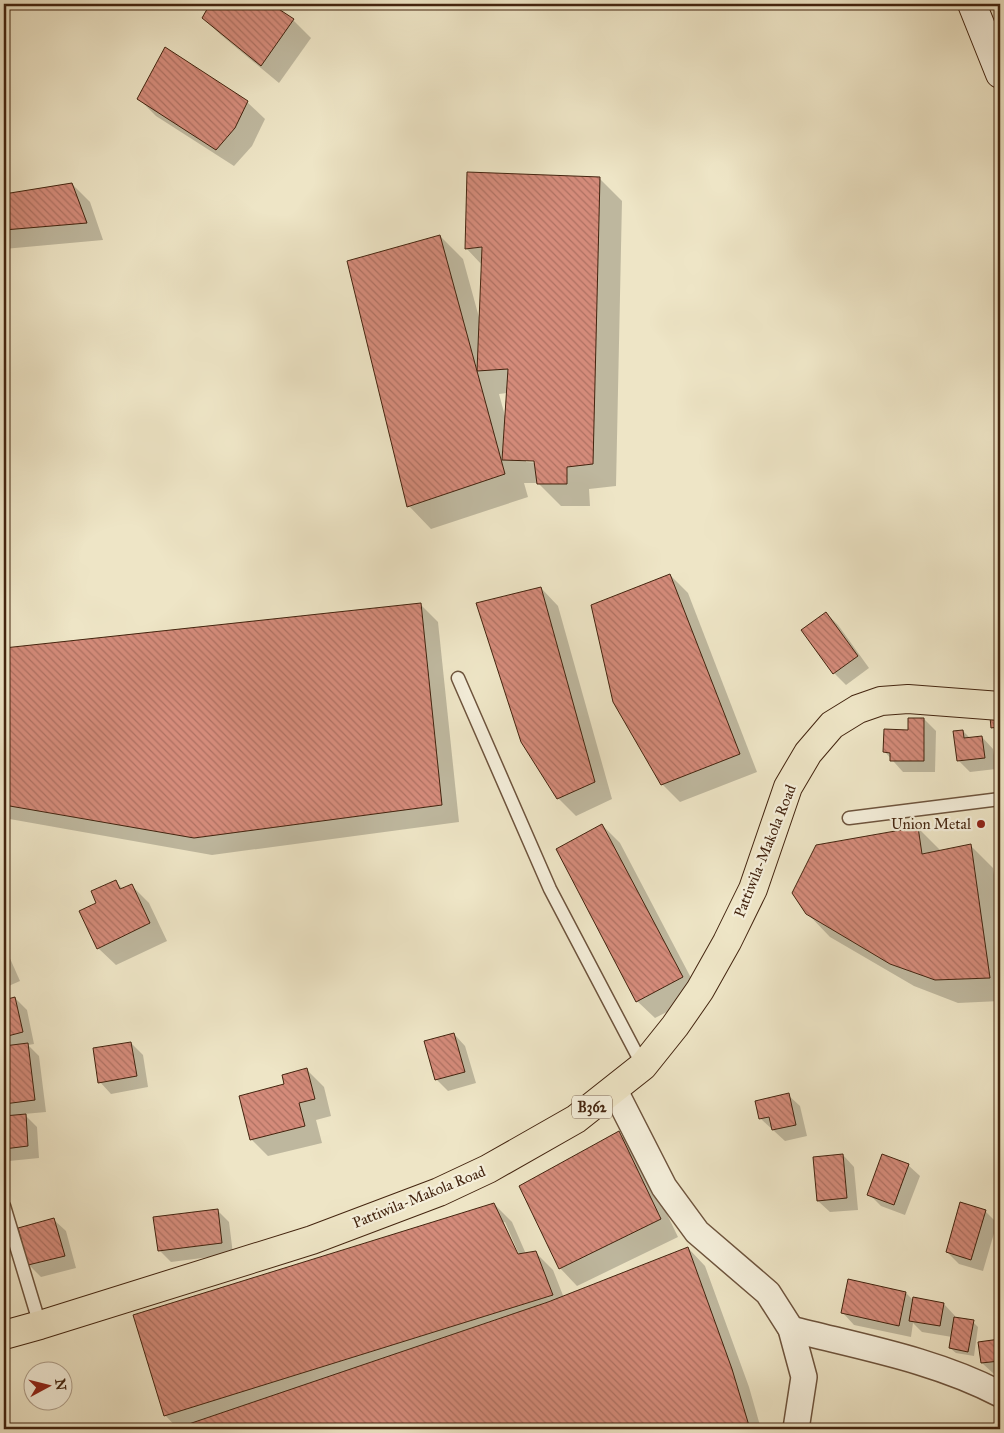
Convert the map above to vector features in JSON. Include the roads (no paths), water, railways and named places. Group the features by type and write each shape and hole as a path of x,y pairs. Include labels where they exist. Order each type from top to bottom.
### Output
{"main road":[{"name":"Pattiwila-Makola Road","path":"4,1335 312,1240 439,1192 488,1170 576,1119 644,1066 700,990 727,942 753,889 788,788 808,753 832,725 858,709 881,701 908,699 1000,706"}],"street":[{"path":"972,4 1000,74"},
{"path":"614,1089 664,1187 697,1232 768,1293 790,1329 804,1377 796,1429"},
{"path":"790,1329 918,1361 980,1383 1000,1394"}],"lane":[{"path":"458,678 550,889 644,1066"},
{"path":"849,818 1000,799"},
{"path":"4,1206 40,1325"}],"place":[{"name":"Union Metal","path":"981,824"}]}
